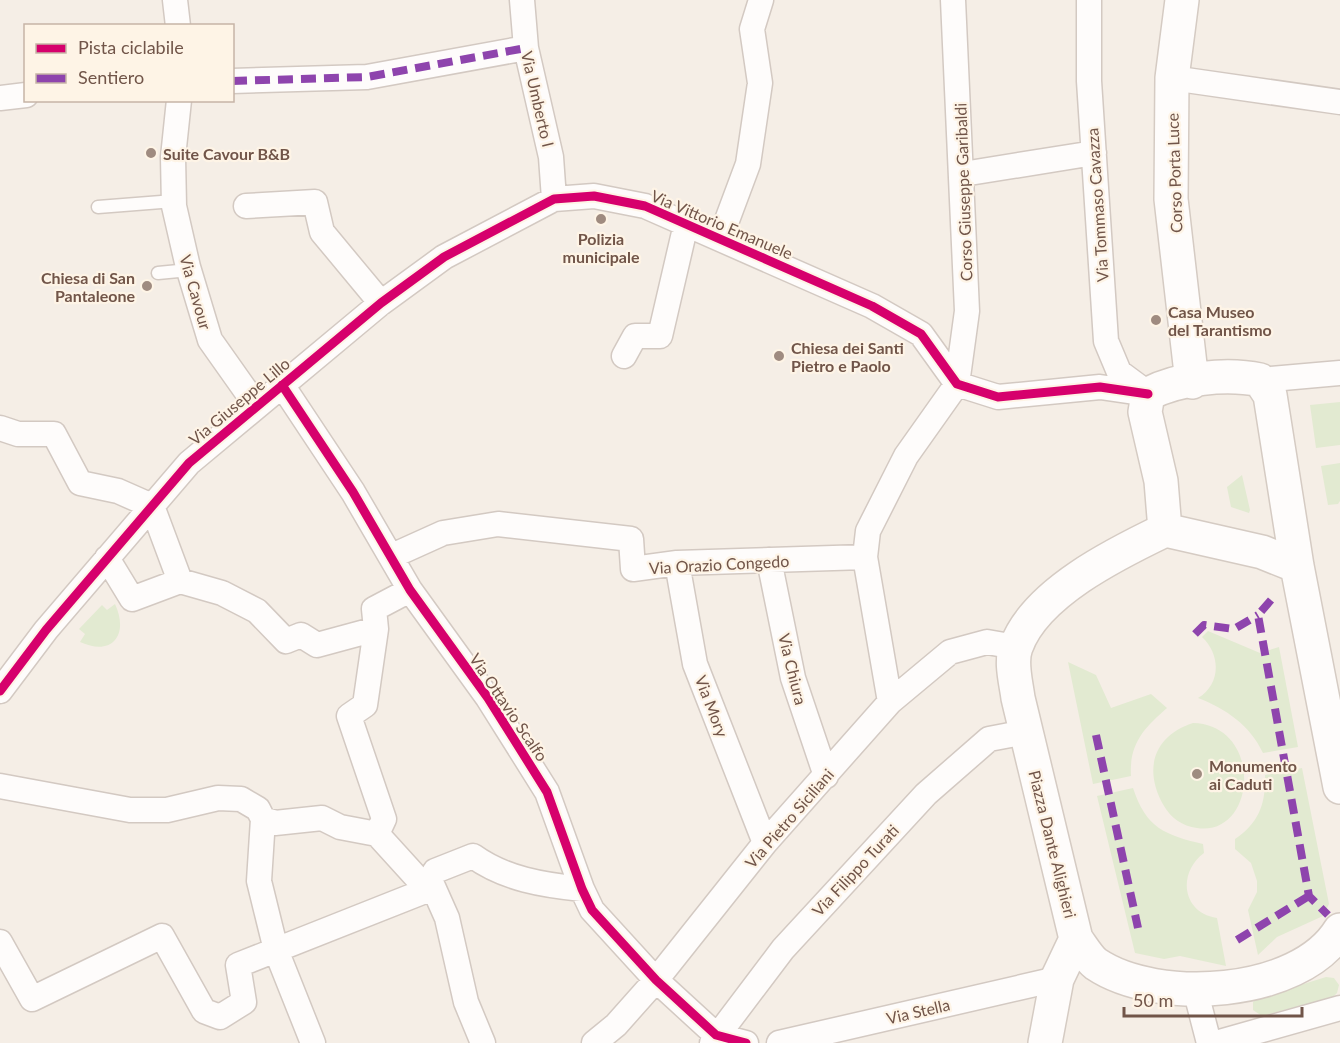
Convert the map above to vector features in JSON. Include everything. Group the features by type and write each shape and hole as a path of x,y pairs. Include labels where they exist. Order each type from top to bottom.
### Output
{"main road":[{"name":"Corso Porta Luce","path":"1182,0 1172,78 1172,199 1192,382"},
{"path":"1165,530 1161,481 1146,412 1148,394 1159,388 1192,382 1240,376 1260,380 1270,395 1297,566 1335,735 1340,787"},
{"path":"1016,647 1030,623 1048,602 1092,569 1165,530 1262,552 1297,566"},
{"name":"Piazza Dante Alighieri","path":"1016,647 1013,663 1026,732 1076,939 1095,963 1123,976 1153,984 1195,989 1231,989 1262,982 1290,971 1315,954 1340,930"},
{"path":"1045,1043 1057,979 1076,939"}],"street":[{"path":"176,0 178,24"},
{"name":"Via Umberto I","path":"522,0 526,48 551,157 554,199"},
{"path":"720,239 748,164 760,83 752,29 760,0"},
{"name":"Corso Giuseppe Garibaldi","path":"953,0 968,310 957,384"},
{"name":"Via Tommaso Cavazza","path":"1089,0 1089,81 1106,341 1119,372 1148,394"},
{"path":"234,81 367,77 526,48"},
{"path":"1172,78 1340,102"},
{"path":"0,98 24,95"},
{"name":"Via Cavour","path":"179,102 173,157 174,201 189,270 210,340 256,405"},
{"path":"963,174 1094,153"},
{"name":"Via Vittorio Emanuele","path":"554,199 594,196 645,206 872,306 921,334 957,384"},
{"name":"Via Giuseppe Lillo","path":"0,691 46,630 99,571 107,558 189,463 381,303 444,258 554,199"},
{"path":"246,206 315,202 322,232 381,303"},
{"path":"624,356 635,336 660,336 686,224"},
{"path":"1260,380 1340,374"},
{"path":"890,702 865,557 868,531 906,456 957,384 998,397 1100,387 1148,394"},
{"name":"Via Ottavio Scalfo","path":"282,385 392,556 410,590 489,698 547,792 582,889 592,910 714,1039"},
{"path":"0,428 18,434 54,434 80,483 118,491 152,506 180,581"},
{"name":"Via Orazio Congedo","path":"392,556 443,533 498,524 631,539 633,569 677,563 865,557"},
{"path":"107,558 132,599 180,581 222,593 257,611 286,642 301,635 317,645 376,629"},
{"name":"Via Chiura","path":"768,560 793,678 826,776"},
{"name":"Via Mory","path":"677,563 695,664 765,843"},
{"path":"377,834 384,819 349,716 365,705 376,629 374,609 410,590"},
{"name":"Via Pietro Siciliani","path":"594,1043 616,1024 656,980 765,843 890,702 950,652 987,642 1016,647"},
{"name":"Via Filippo Turati","path":"714,1039 783,949 926,794 989,739 1026,732"},
{"path":"0,786 130,810 167,810 218,798 241,799 258,809 263,819 258,881 276,950 313,1043"},
{"path":"263,819 275,823 322,818 340,827 377,834 417,878 431,882"},
{"path":"0,942 32,999 162,936 204,1011 220,1017 244,1002 238,965 425,891 435,871 473,856 492,870 546,886 582,889"},
{"path":"431,882 447,918 466,1002 483,1043"},
{"name":"Via Stella","path":"779,1043 1057,979"},
{"path":"1195,989 1209,1043"},
{"path":"1216,1043 1340,1008"},
{"path":"714,1039 746,1043"}],"lane":[{"path":"98,207 174,201"},
{"path":"158,273 189,270"}],"green space":[{"path":"1340,402 1340,445 1316,448 1310,405"},
{"path":"1340,463 1340,501 1338,504 1328,505 1321,466"},
{"path":"1242,475 1249,513 1231,507 1227,487"},
{"path":"115,604 120,625 115,640 101,647 80,642 85,634 79,629 102,605 107,610"},
{"path":"1208,631 1260,653 1279,647 1298,747 1263,753 1251,734 1236,719 1198,698 1211,685 1216,669 1213,652 1202,637"},
{"path":"1068,662 1096,675 1111,708 1151,694 1167,708 1145,730 1135,746 1131,776 1093,784"},
{"path":"1193,723 1216,728 1232,742 1241,759 1244,780 1241,799 1232,816 1217,826 1197,828 1178,821 1164,806 1154,780 1153,767 1161,745 1179,729"},
{"path":"1302,768 1329,904 1323,916 1277,937 1258,955 1248,910 1257,892 1257,881 1251,863 1235,849 1235,839 1250,826 1259,812 1264,795 1265,775"},
{"path":"1133,788 1144,812 1159,828 1178,837 1203,844 1204,853 1195,861 1190,871 1187,891 1196,909 1205,915 1217,918 1226,966 1180,956 1164,959 1135,953 1097,796"},
{"path":"1326,977 1334,978 1339,985 1333,997 1262,1016 1253,1010 1253,1002 1256,999"}],"marked path":[{"path":"234,81 367,77 526,48"},
{"path":"1271,600 1258,615 1309,896 1328,915"},
{"path":"1195,634 1204,625 1234,629 1258,615"},
{"path":"1096,735 1138,928"},
{"path":"1237,940 1309,896"}],"cycle path":[{"path":"0,691 46,630 189,463 381,303 444,257 554,199 594,196 645,206 872,306 921,334 957,384 998,397 1100,387 1148,394"},
{"path":"282,385 353,492 410,590 488,698 547,792 582,889 592,910 656,980 716,1035 746,1043"}],"place":[{"name":"Suite Cavour B&B","path":"151,153"},
{"name":"Polizia municipale","path":"601,219"},
{"name":"Chiesa di San Pantaleone","path":"147,286"},
{"name":"Casa Museo del Tarantismo","path":"1156,320"},
{"name":"Chiesa dei Santi Pietro e Paolo","path":"779,356"},
{"name":"Monumento ai Caduti","path":"1197,774"}]}
